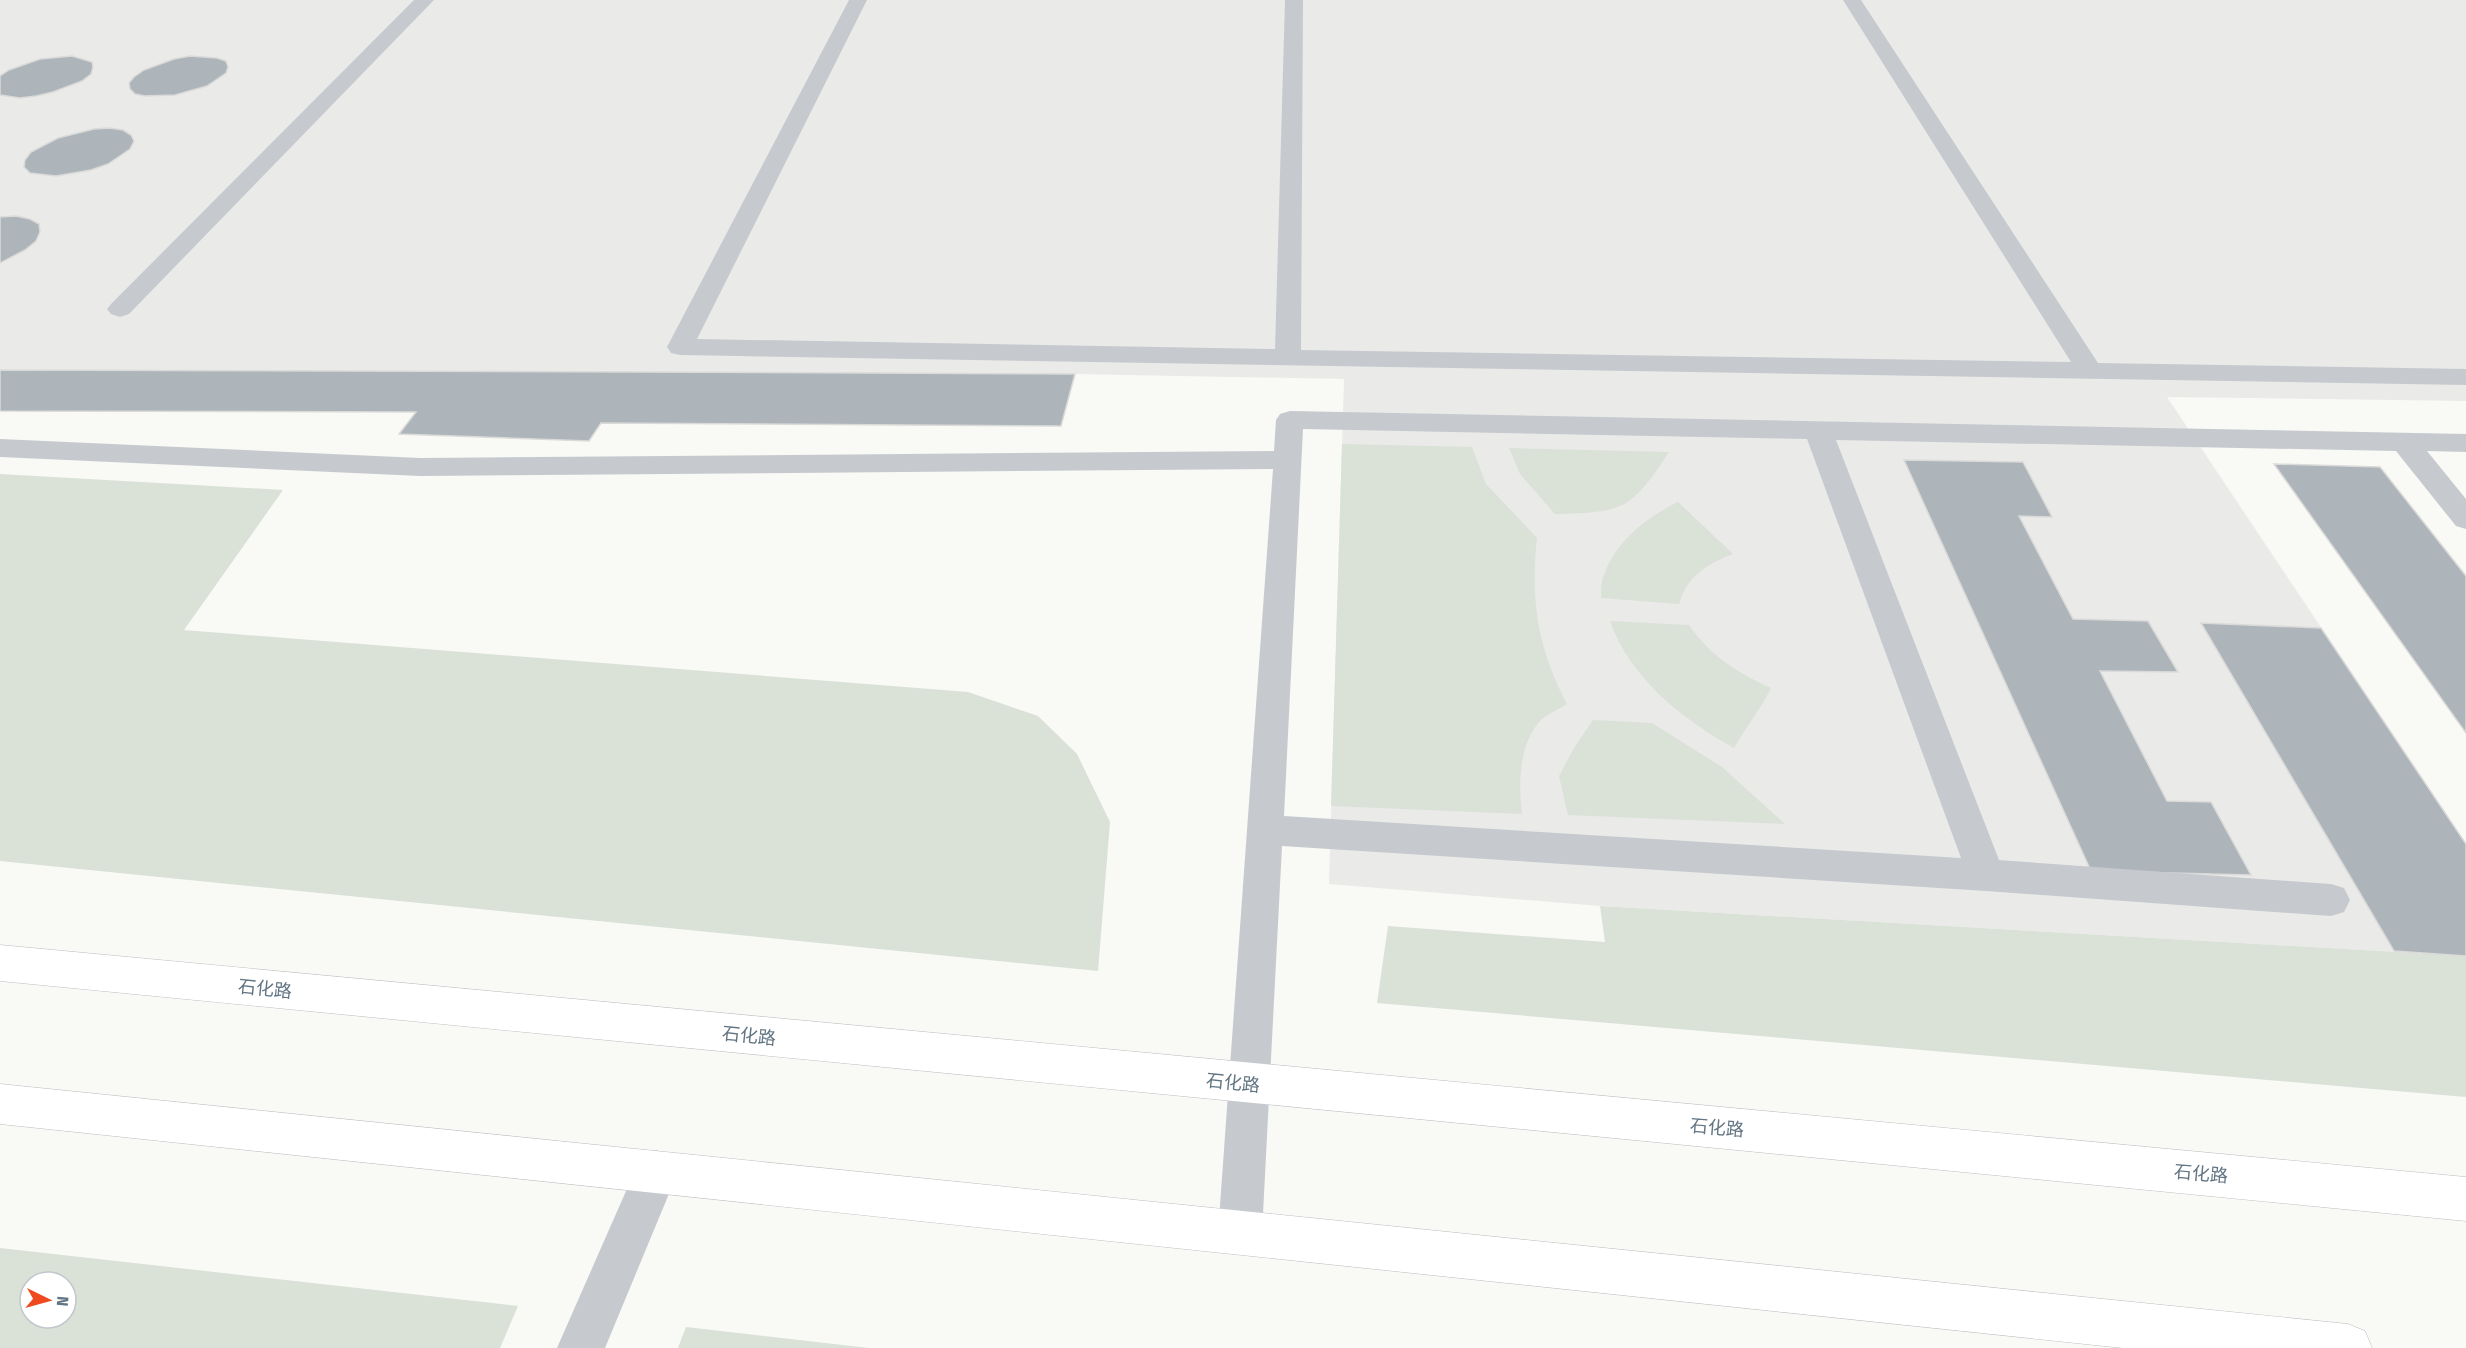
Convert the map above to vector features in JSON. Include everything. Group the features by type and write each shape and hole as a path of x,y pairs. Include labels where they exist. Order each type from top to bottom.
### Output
{"main road":[{"name":"石化路","path":"0,963 2466,1199"},
{"path":"0,1104 2348,1348"}],"lane":[{"path":"120,309 425,0"},
{"path":"858,0 680,347 2466,377"},
{"path":"1288,357 1294,0"},
{"path":"1852,0 2090,371"},
{"path":"1240,1233 1290,420 2466,443"},
{"path":"1818,430 1986,875"},
{"path":"2403,441 2466,519"},
{"path":"0,448 420,466 1288,460"},
{"path":"1265,830 1986,875 2331,900"},
{"path":"582,1348 656,1172"}],"shaded area":[{"path":"0,0 2466,0 2466,401 2167,397 2466,844 2466,956 1600,906 1329,884 1344,379 1075,374 0,370"},
{"path":"1342,444 1472,447 1486,484 1537,538 1535,582 1538,624 1549,664 1567,704 1542,719 1534,728 1529,739 1522,764 1520,790 1522,814 1331,806"},
{"path":"1509,448 1669,452 1644,486 1634,497 1623,504 1596,512 1555,514 1520,474"},
{"path":"0,474 283,490 184,630 968,692 1038,716 1077,754 1110,822 1098,971 0,861"},
{"path":"1678,502 1733,554 1699,572 1687,586 1679,604 1601,598 1604,575 1616,551 1644,523"},
{"path":"1610,621 1689,625 1715,655 1747,676 1771,688 1734,748 1696,724 1660,695 1631,661"},
{"path":"1593,720 1652,723 1722,767 1785,824 1568,815 1559,776"},
{"path":"1600,906 2466,956 2466,1097 1377,1003 1388,926 1605,942"},
{"path":"0,1248 518,1306 500,1348 0,1348"},
{"path":"686,1327 869,1348 678,1348"}],"building":[{"path":"72,56 92,62 91,74 82,81 36,96 20,98 0,95 0,76 9,70 40,59"},
{"path":"190,56 226,61 228,67 226,73 207,86 175,95 145,96 135,94 130,89 129,83 144,70"},
{"path":"94,129 123,130 131,135 134,141 130,149 108,164 91,170 56,176 30,173 24,167 25,160 31,152 58,138"},
{"path":"16,216 39,224 40,232 36,241 25,250 0,263 0,217"},
{"path":"0,370 1075,374 1061,426 601,423 589,441 399,434 416,412 0,411"},
{"path":"1904,460 2023,462 2052,517 2019,516 2073,619 2148,621 2178,672 2100,671 2167,801 2211,802 2251,875 2091,871"},
{"path":"2274,464 2380,467 2466,576 2466,733"},
{"path":"2201,623 2321,628 2466,844 2466,956 2394,951"}]}
